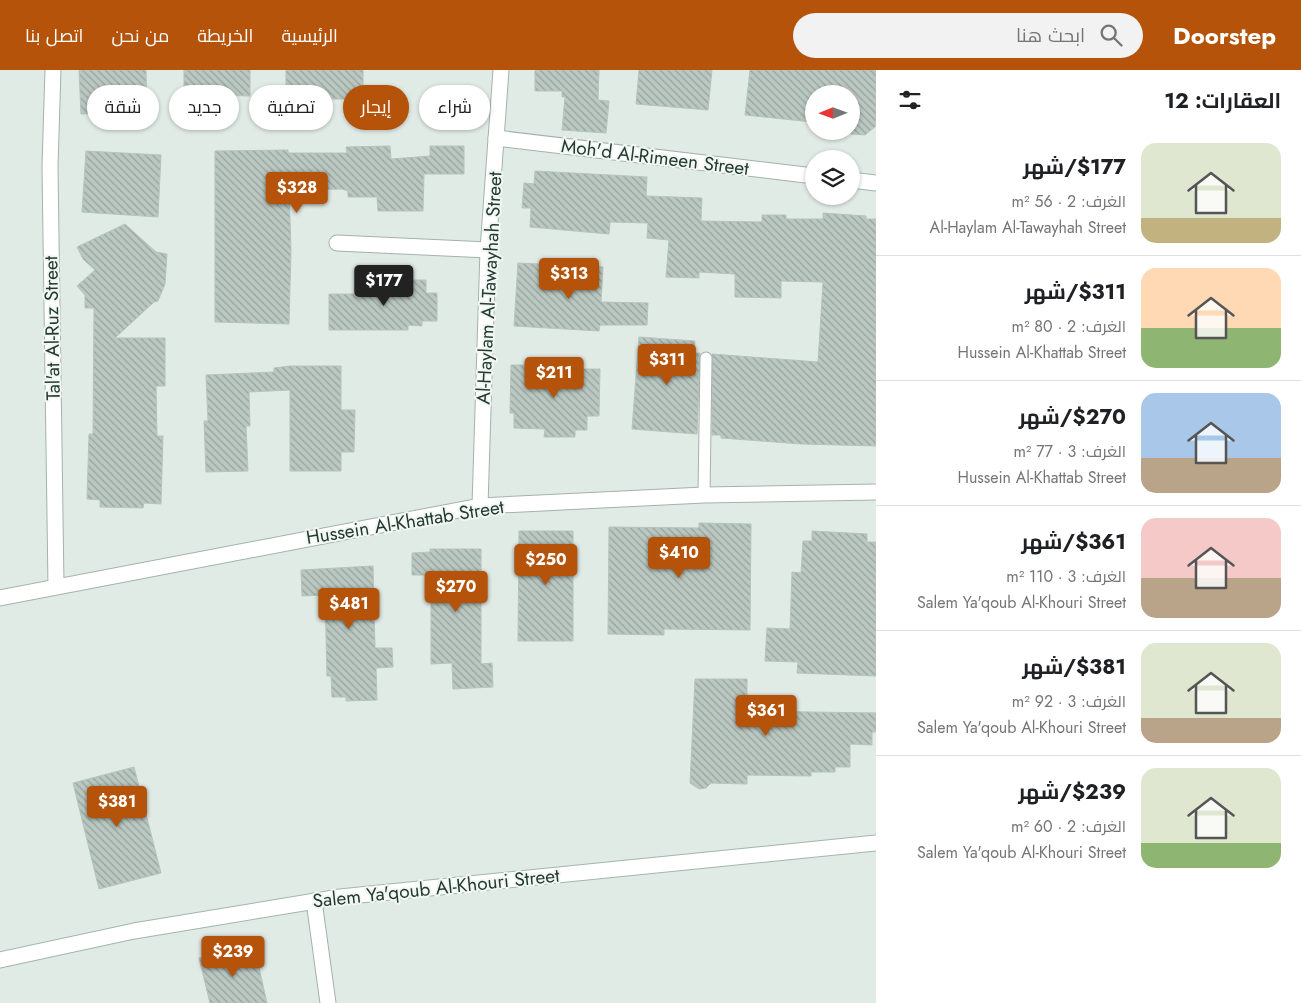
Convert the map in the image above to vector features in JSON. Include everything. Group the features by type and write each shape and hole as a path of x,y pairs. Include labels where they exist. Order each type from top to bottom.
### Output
{"street":[{"name":"Tal'at Al-Ruz Street","path":"53,70 50,166 56,586"},
{"name":"Al-Haylam Al-Tawayhah Street","path":"480,506 488,250 501,70"},
{"name":"Moh'd Al-Rimeen Street","path":"496,138 805,175"},
{"path":"860,181 876,183"},
{"path":"337,243 488,250"},
{"name":"Hussein Al-Khattab Street","path":"0,598 480,506 704,495 876,492"},
{"name":"Salem Ya'qoub Al-Khouri Street","path":"0,960 134,931 314,901 876,843"},
{"path":"314,901 328,1003"}],"lane":[{"path":"704,495 706,358"}],"building":[{"path":"79,70 146,70 146,85 87,85 87,114 81,114"},
{"path":"184,70 250,70 249,96 239,96 239,85 184,85"},
{"path":"286,70 363,70 363,85 343,85 343,99 333,99 333,85 286,85"},
{"path":"535,70 599,70 598,100 609,101 606,133 562,130 565,97 562,97 562,91 535,91"},
{"path":"639,70 712,70 708,110 636,104"},
{"path":"750,70 876,70 876,126 865,135 860,135 860,85 805,85 805,121 745,115"},
{"path":"390,146 391,159 430,156 430,146 464,146 464,174 424,174 423,211 378,211 377,197 348,197 348,191 342,189 289,190 291,251 289,324 215,322 215,151 288,150 288,153 347,153 346,147"},
{"path":"86,151 161,155 158,217 82,212"},
{"path":"535,171 647,177 646,196 702,198 701,221 762,222 762,215 786,215 786,219 823,219 823,213 866,216 866,219 876,219 876,446 801,444 721,438 721,435 712,435 712,354 818,362 823,282 781,281 781,298 735,297 735,274 699,272 699,278 666,277 669,240 647,238 648,223 610,222 609,234 530,227 531,208 522,208 524,183 534,184"},
{"path":"125,224 156,252 167,254 165,284 158,301 154,302 115,338 165,338 165,386 156,386 157,436 163,436 161,504 144,503 143,508 100,507 100,500 87,499 89,434 93,434 94,308 85,308 85,295 77,286 95,270 83,259 77,247"},
{"path":"518,263 603,267 601,302 648,303 647,325 600,325 599,331 514,326"},
{"path":"376,280 426,280 426,293 437,293 437,321 422,321 422,326 408,325 408,330 329,330 329,294 361,294 361,286 376,286"},
{"path":"639,337 695,341 694,353 700,353 697,434 632,429"},
{"path":"511,365 555,365 555,369 600,369 599,416 587,416 587,430 575,430 575,437 544,437 545,429 514,428 514,413 510,413"},
{"path":"290,366 341,366 341,410 355,410 354,452 341,452 341,471 290,471 290,390 249,392 250,426 246,426 248,471 206,472 204,421 208,421 206,375 274,372 274,368"},
{"path":"699,523 751,524 750,630 664,629 664,635 608,634 609,527 699,528"},
{"path":"519,531 573,531 573,641 518,641"},
{"path":"812,531 867,534 867,542 876,542 876,676 797,673 798,662 765,661 767,628 790,629 792,572 801,573 803,541 812,541"},
{"path":"430,549 481,549 481,664 492,663 493,687 453,689 452,663 431,664 431,575 412,575 412,553 430,552"},
{"path":"373,566 375,648 392,648 393,667 376,668 377,700 346,701 346,697 332,697 331,676 327,676 325,595 302,596 301,570"},
{"path":"695,679 747,679 747,711 876,713 876,732 872,732 872,745 850,744 850,767 835,767 835,772 811,772 811,776 747,775 747,784 711,783 706,788 699,789 690,783"},
{"path":"134,767 161,873 99,889 73,783"},
{"path":"245,948 257,959 267,1003 210,1003 199,958"}]}
